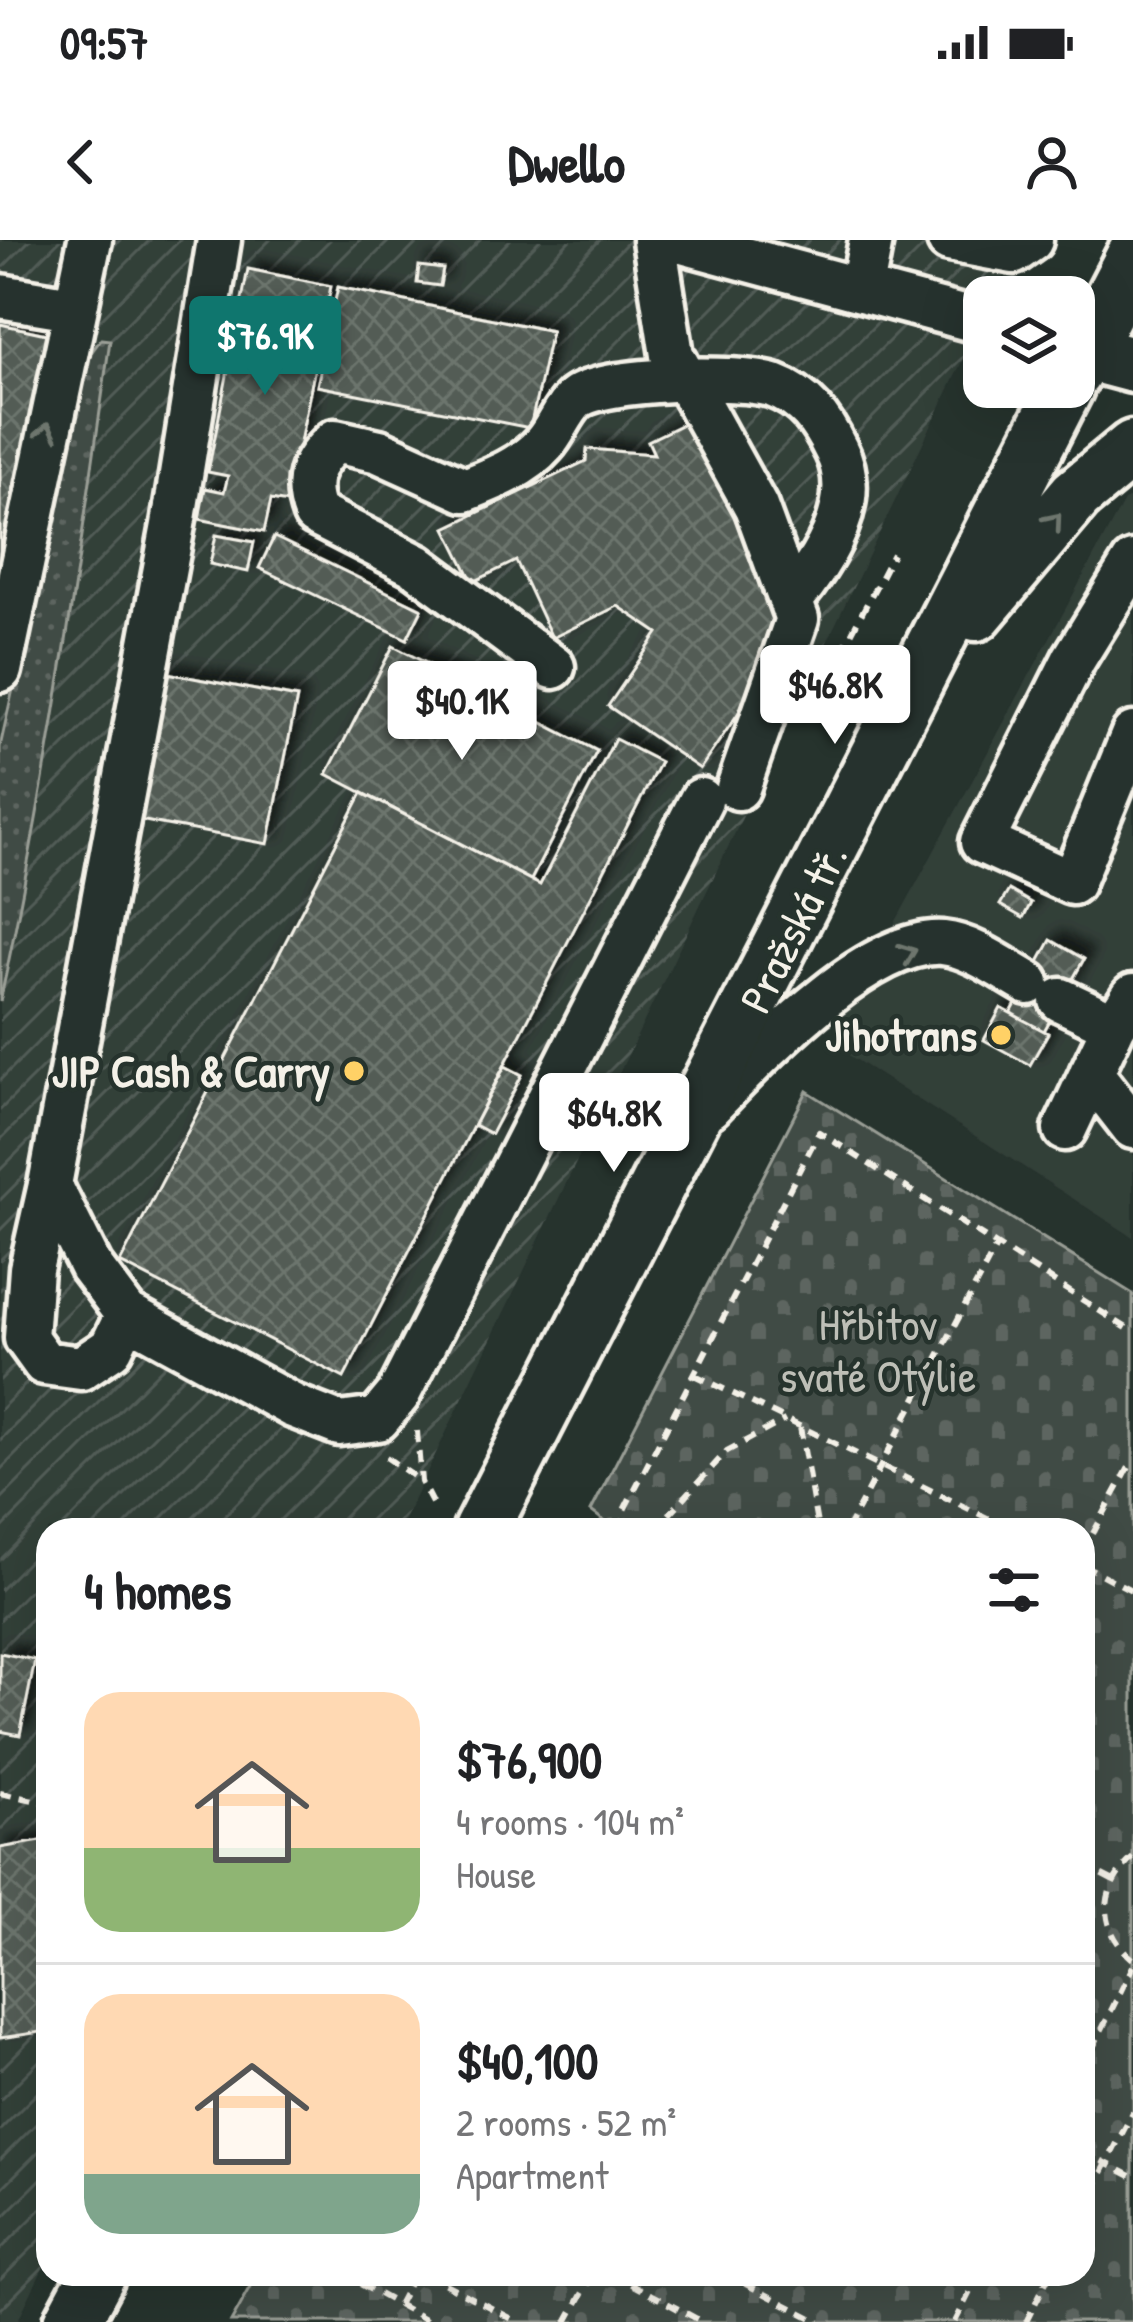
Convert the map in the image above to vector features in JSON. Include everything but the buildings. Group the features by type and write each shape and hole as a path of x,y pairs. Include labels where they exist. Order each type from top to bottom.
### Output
{"main road":[{"name":"Pražská tř.","path":"1095,345 1133,258"},
{"name":"Pražská tř.","path":"458,1518 691,1125 1063,408"},
{"path":"924,674 1076,495 1133,448"},
{"path":"72,2322 92,2286"}],"street":[{"path":"0,670 72,308 90,240"},
{"path":"127,1315 111,1348 81,1369 44,1363 26,1338 31,1269 173,525 219,240"},
{"path":"50,1185 91,1267 127,1315 293,1406 339,1424 378,1419 410,1370 719,794 797,620 756,507 672,356 654,240"},
{"path":"862,288 871,240"},
{"path":"949,240 1014,252 1031,240"},
{"path":"692,242 963,317"},
{"path":"0,296 72,308"},
{"path":"553,667 417,566 315,514 306,490 315,458 335,441 380,451 465,490 500,476 542,447 576,398 609,384 771,385 818,415 840,457 844,497 823,562 792,599"},
{"path":"1133,563 1073,659 982,842 1072,884 1133,734"},
{"path":"691,1125 792,1022 848,980 913,948 943,944 971,952 1044,991 1123,1011 1065,1129"},
{"path":"1091,1073 1133,1127"}],"path":[{"path":"832,670 893,554"},
{"path":"625,1518 624,1510 819,1132 1133,1332"},
{"path":"853,1518 996,1247"},
{"path":"410,1370 420,1387 421,1482 456,1518"},
{"path":"695,1375 987,1518"},
{"path":"666,1518 727,1451 785,1420"},
{"path":"800,1427 816,1518"},
{"path":"1095,1530 1133,1460"},
{"path":"1095,1570 1133,1591"},
{"path":"0,1793 36,1800"},
{"path":"1095,2043 1133,1962 1114,1940 1107,1919 1113,1880 1133,1858"},
{"path":"1095,1870 1113,1880"},
{"path":"1119,1994 1133,2001"},
{"path":"1095,2187 1133,2112"},
{"path":"1095,2158 1133,2177"},
{"path":"364,2286 430,2322"},
{"path":"398,2305 408,2286"},
{"path":"449,2286 518,2322"},
{"path":"567,2322 586,2286"},
{"path":"635,2286 703,2322"},
{"path":"750,2286 820,2322"},
{"path":"955,2322 973,2286"},
{"path":"1025,2322 1044,2286"}],"shaded area":[{"path":"0,240 1021,240 1003,276 963,276 963,360 405,1518 36,1518 36,2283 17,2322 0,2322"},
{"path":"1133,497 1133,1237 830,1043 1124,501"}],"green space":[{"path":"101,339 110,340 74,590 0,1002 0,747 87,358"},
{"name":"Hřbitov svaté Otýlie","path":"807,1091 1133,1294 1133,2322 231,2322 251,2286 1095,2286 1095,1518 600,1518 591,1511"}],"place":[{"name":"Jihotrans","path":"1001,1035"},
{"name":"JIP Cash & Carry","path":"354,1071"}]}
